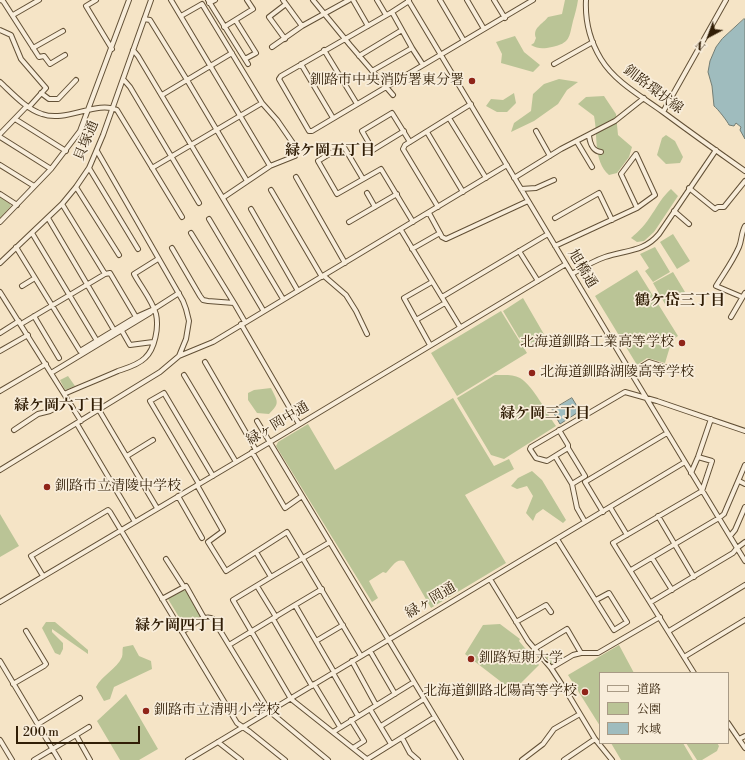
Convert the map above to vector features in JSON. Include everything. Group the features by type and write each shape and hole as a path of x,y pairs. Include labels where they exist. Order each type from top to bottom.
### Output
{"street":[{"path":"0,0 3,1 39,57 44,56 50,64 65,55"},
{"path":"13,16 39,0"},
{"path":"96,0 86,6 112,49"},
{"path":"0,222 51,169 80,131 112,49 129,0"},
{"name":"貝塚通","path":"0,263 62,204 89,168 97,151 151,0"},
{"path":"171,0 270,166"},
{"path":"215,0 208,2 248,64"},
{"path":"224,27 253,9 247,0"},
{"path":"313,0 344,39 393,95"},
{"path":"272,47 302,26 349,0"},
{"path":"353,0 368,26"},
{"path":"377,0 386,15"},
{"path":"440,0 464,41"},
{"path":"467,0 484,29"},
{"path":"494,0 505,18"},
{"path":"522,0 525,5"},
{"path":"409,1 281,76 280,79 292,103 310,131 505,18 533,0"},
{"name":"釧路環状線","path":"586,0 588,27 600,57 609,70 617,78 745,171"},
{"path":"663,112 726,0"},
{"name":"旭橋通","path":"409,1 737,548"},
{"path":"285,39 269,17 285,2 302,26"},
{"path":"181,16 202,4 262,103 277,120 297,149 295,156 270,166 224,197"},
{"path":"392,12 423,66"},
{"path":"144,19 150,20 247,181"},
{"path":"236,20 256,53 245,59"},
{"path":"0,30 11,34 22,59 46,88 0,136 51,169"},
{"path":"359,56 402,30"},
{"path":"33,48 62,31"},
{"path":"554,64 593,42"},
{"path":"372,71 412,48"},
{"path":"133,50 224,197 283,300"},
{"path":"324,50 356,104"},
{"path":"162,95 232,53"},
{"path":"301,64 333,118"},
{"path":"123,79 130,87 199,203"},
{"path":"42,93 49,99 58,99 76,80"},
{"path":"0,82 28,106 41,114 58,117 112,107 117,110 182,217"},
{"path":"514,178 550,156 615,121 644,98"},
{"path":"152,168 262,103"},
{"path":"438,207 404,149 405,145 471,104"},
{"path":"404,131 373,150 362,132 392,112 404,131 410,142"},
{"path":"449,118 486,178"},
{"path":"15,119 66,151"},
{"path":"536,131 550,156"},
{"path":"427,132 463,192"},
{"path":"589,136 593,148 597,152 601,152"},
{"path":"577,142 592,167"},
{"path":"363,179 344,146 318,161 337,194 381,169 413,222"},
{"path":"572,274 599,259 646,245 654,239 716,150"},
{"path":"97,151 179,293 186,309 189,321 186,339 179,356"},
{"path":"556,246 637,208 655,195 636,154 621,174 637,208"},
{"path":"0,165 34,186"},
{"path":"0,470 160,372 179,356 213,342 263,310 283,300 507,166"},
{"path":"89,168 138,250"},
{"path":"296,176 345,263"},
{"path":"521,189 536,188 554,180"},
{"path":"689,188 715,209 718,207 724,207 745,181"},
{"path":"76,187 118,255"},
{"path":"271,190 323,276 346,295 368,334"},
{"path":"367,193 375,207"},
{"path":"555,218 599,193 612,220"},
{"path":"0,194 17,205"},
{"path":"349,222 397,194"},
{"path":"429,213 442,237 446,239 528,201"},
{"path":"62,204 105,274"},
{"path":"250,209 298,291"},
{"path":"674,211 689,224"},
{"path":"48,218 114,330"},
{"path":"209,220 263,310"},
{"path":"731,317 744,295 716,286 738,249 743,237 742,232 745,226"},
{"path":"401,230 460,327"},
{"path":"32,233 96,341"},
{"path":"191,233 234,303 243,323 299,424"},
{"path":"412,249 440,233"},
{"path":"442,298 548,234"},
{"path":"16,248 80,351 179,293"},
{"path":"172,248 200,296 204,300 234,303"},
{"path":"519,251 538,281"},
{"path":"64,394 138,363 149,354 157,323 154,309 134,274 158,259"},
{"name":"緑ヶ岡中通","path":"0,602 566,264"},
{"path":"0,333 52,306 105,274 110,273 136,317"},
{"path":"22,286 35,278"},
{"path":"430,345 404,298 432,282"},
{"path":"0,292 64,394 135,522"},
{"path":"416,320 445,303"},
{"path":"51,373 122,331 154,309"},
{"path":"34,316 59,358"},
{"path":"122,331 130,345 153,342"},
{"path":"0,352 28,335"},
{"path":"205,362 285,508 302,496"},
{"path":"631,373 649,362 668,368"},
{"path":"0,391 46,364"},
{"path":"184,375 236,462"},
{"path":"568,448 547,461 536,458 530,449 559,430 625,392 745,431"},
{"path":"213,476 164,393 150,401 198,484 223,531 208,542 226,571 288,532 361,656"},
{"path":"14,430 38,414 50,412 68,401"},
{"path":"99,410 158,508"},
{"path":"691,472 698,457 711,419"},
{"path":"257,421 461,760"},
{"path":"559,430 585,476 572,484"},
{"path":"603,512 585,482 667,433"},
{"path":"126,456 153,440"},
{"path":"555,456 572,484 577,508 585,522"},
{"path":"693,672 613,543 702,491 712,461 698,457"},
{"name":"緑ヶ岡通","path":"188,760 685,462"},
{"path":"631,570 724,514 745,465"},
{"path":"739,482 745,484"},
{"path":"178,496 202,538"},
{"path":"610,507 627,535"},
{"path":"730,536 735,530 745,507"},
{"path":"43,576 31,556 108,510 237,723 285,760"},
{"path":"658,516 694,576"},
{"path":"557,538 614,630 626,622 609,593 596,600"},
{"path":"330,542 233,600 291,698 367,760 435,717"},
{"path":"651,602 733,553 745,542"},
{"path":"737,548 745,561"},
{"path":"256,552 271,577"},
{"path":"652,558 672,590"},
{"path":"166,559 184,587 186,586 204,618"},
{"path":"490,579 534,649 551,668 595,740 612,760"},
{"path":"669,631 745,585"},
{"path":"257,586 313,685 340,727"},
{"path":"162,600 184,587"},
{"path":"229,645 322,589"},
{"path":"295,605 358,716"},
{"path":"516,622 546,605 551,612"},
{"path":"182,632 204,618 211,617 268,712 328,760"},
{"path":"551,668 573,655 581,653 598,653 660,617"},
{"path":"684,657 745,620"},
{"path":"316,641 343,625"},
{"path":"534,649 568,630 581,653"},
{"path":"14,684 46,664 26,632"},
{"path":"370,651 395,694"},
{"path":"0,661 59,760"},
{"path":"352,661 376,705"},
{"path":"333,732 414,682"},
{"path":"38,724 80,698"},
{"path":"381,726 424,700"},
{"path":"370,709 391,744"},
{"path":"522,760 543,744 554,729 580,714"},
{"path":"351,720 364,741 353,748"},
{"path":"729,725 745,748"},
{"path":"34,760 89,727"},
{"path":"76,735 90,760"},
{"path":"739,740 745,736"},
{"path":"402,738 410,753 418,760"},
{"path":"0,740 1,745 12,760"},
{"path":"564,760 595,740"},
{"path":"218,742 241,760"}],"green space":[{"path":"565,0 578,0 568,39 562,44 549,48 538,48 531,45 534,43 536,38 535,31 548,17 562,14"},
{"path":"515,36 524,52 540,65 533,72 501,63 502,54 496,42"},
{"path":"559,79 578,82 567,90 558,104 534,121 511,132 514,123 531,111 533,94 544,84"},
{"path":"514,93 516,103 507,112 497,112 486,106 491,99 503,100"},
{"path":"604,96 616,114 618,135 632,147 629,157 617,173 609,175 600,163 594,116 578,104 586,97"},
{"path":"666,135 675,141 683,157 680,163 666,164 657,155 662,138"},
{"path":"671,189 678,196 654,232 644,241 637,242 631,238 650,218 663,198"},
{"path":"0,197 11,206 0,218"},
{"path":"673,234 690,261 677,269 660,242"},
{"path":"655,247 670,272 653,282 645,271 649,268 640,254"},
{"path":"637,270 678,336 672,340 665,363 647,358 637,365 595,296"},
{"path":"673,272 685,292 665,304 653,283"},
{"path":"523,298 545,336 525,348 503,311"},
{"path":"501,311 527,353 457,396 431,353"},
{"path":"495,375 514,376 525,382 535,393 556,426 504,459 491,455 457,398"},
{"path":"68,376 75,386 65,390 60,380"},
{"path":"271,388 277,402 275,407 269,414 257,413 248,400 248,393 254,390"},
{"path":"453,398 494,466 509,459 514,469 465,495 506,563 431,608 404,561 401,560 394,564 386,573 383,572 369,581 378,598 372,602 276,446 278,442 308,424 335,470"},
{"path":"532,471 542,480 566,520 563,523 543,509 536,514 533,521 526,513 533,496 527,486 517,489 511,486 518,478"},
{"path":"0,514 19,546 0,557"},
{"path":"183,590 186,591 201,614 200,618 185,627 168,599"},
{"path":"46,622 55,622 88,650 88,654 52,629 52,632 63,643 63,649 60,655 55,653 42,628"},
{"path":"500,624 520,639 519,641 539,665 513,691 465,654 483,625"},
{"path":"133,645 139,656 151,661 152,669 114,687 110,699 104,701 96,687 120,661 123,647"},
{"path":"619,645 633,672 599,672 599,724 568,675"},
{"path":"556,651 562,659 554,664 550,664 545,658"},
{"path":"126,694 158,749 139,760 120,760 97,721"},
{"path":"612,744 684,744 693,760 621,760"},
{"path":"687,744 718,744 719,746 717,751 702,760 697,760"}],"water":[{"path":"744,19 745,139 740,130 741,127 736,123 734,126 729,125 714,106 712,86 708,72 710,61 716,47 722,39"},
{"path":"572,398 580,411 560,424 552,410"}],"place":[{"name":"釧路市中央消防署東分署","path":"472,81"},
{"name":"北海道釧路工業高等学校","path":"682,343"},
{"name":"北海道釧路湖陵高等学校","path":"532,373"},
{"name":"釧路市立清陵中学校","path":"47,487"},
{"name":"釧路短期大学","path":"471,659"},
{"name":"北海道釧路北陽高等学校","path":"585,692"},
{"name":"釧路市立清明小学校","path":"146,711"}],"district":[{"name":"緑ケ岡五丁目","path":"330,151"},
{"name":"鶴ケ岱三丁目","path":"680,301"},
{"name":"緑ケ岡六丁目","path":"59,406"},
{"name":"緑ケ岡三丁目","path":"545,414"},
{"name":"緑ケ岡四丁目","path":"180,626"}]}
